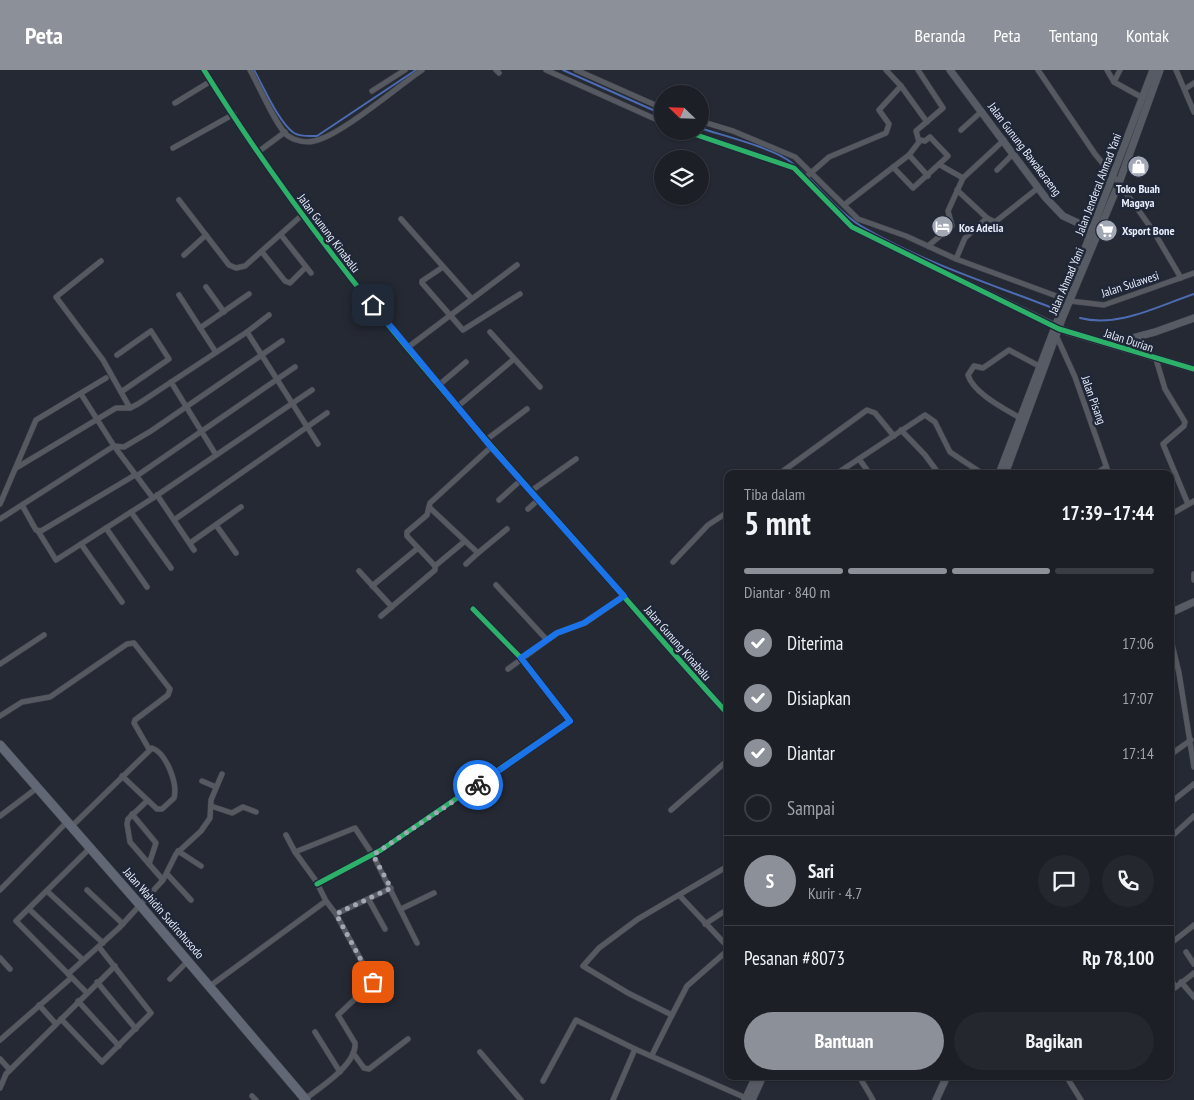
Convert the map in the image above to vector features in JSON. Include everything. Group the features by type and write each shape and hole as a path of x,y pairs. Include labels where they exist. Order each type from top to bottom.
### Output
{"highway":[{"name":"Jalan Wahidin Sudirohusodo","path":"0,745 210,986 303,1099"}],"main road":[{"name":"Jalan Gunung Bawakaraeng","path":"950,70 1038,188 1063,216 1093,230"},
{"name":"Jalan Jenderal Ahmad Yani","path":"1066,302 1153,70"},
{"name":"Jalan Ahmad Yani","path":"1006,470 1066,302 1119,183 1160,70"},
{"path":"1110,344 1155,332 1194,318"},
{"name":"Jalan Durian","path":"1058,325 1156,359 1194,369"},
{"path":"1000,470 1039,366 1058,325"},
{"path":"1174,611 1194,602"},
{"path":"747,1099 754,1080"},
{"path":"747,1099 760,1080"},
{"path":"936,1100 945,1080"}],"street":[{"name":"Jalan Gunung Kinabalu","path":"204,70 301,216 407,348 491,447 724,709"},
{"path":"250,70 284,132 291,138 311,142 324,138 342,128 422,70"},
{"path":"372,91 405,70"},
{"path":"546,70 654,118"},
{"path":"576,70 654,104"},
{"path":"886,70 901,86 927,122"},
{"path":"918,70 943,108 915,132 920,140"},
{"path":"1038,70 1113,178 1119,183 1154,232 1181,278"},
{"path":"1107,70 1114,82 1143,98"},
{"path":"1114,82 1120,70"},
{"path":"1176,70 1194,112"},
{"path":"175,103 211,81"},
{"path":"1185,90 1194,83"},
{"path":"804,178 837,153 874,140 886,133 889,124 879,110 901,86"},
{"path":"961,130 982,111"},
{"path":"173,148 234,114"},
{"name":"Jalan Sulawesi","path":"709,124 733,131 796,157 862,222 906,236 956,259 1066,302 1104,305 1194,273"},
{"path":"258,152 284,132"},
{"path":"893,167 913,188 940,165 948,154 930,137 925,141 920,140"},
{"path":"709,139 794,168 852,227 1058,325"},
{"path":"844,205 908,155 920,140"},
{"path":"928,246 951,226 952,223 948,211 963,178 1004,140"},
{"path":"997,170 1013,154"},
{"path":"908,155 928,176"},
{"path":"940,165 963,178"},
{"path":"957,190 992,223 1038,188"},
{"path":"179,200 233,267 245,266 301,216"},
{"path":"956,259 965,238 986,218"},
{"path":"400,219 471,298"},
{"path":"184,255 206,235"},
{"path":"281,235 311,272"},
{"path":"262,252 285,281 290,283 306,267"},
{"path":"101,261 56,296 103,360 130,408"},
{"path":"407,348 517,265"},
{"path":"443,267 422,282 464,330 520,294"},
{"path":"206,287 224,312"},
{"path":"200,328 250,294"},
{"path":"179,295 215,351"},
{"path":"16,468 116,408 130,408 269,316"},
{"name":"Jalan Pisang","path":"1058,325 1107,470"},
{"path":"117,355 151,332 169,360 121,392"},
{"path":"247,332 318,444"},
{"path":"490,332 540,387"},
{"path":"0,519 114,446 124,447 282,341"},
{"path":"1020,418 986,396 969,380 968,375 974,366 983,368 1009,350 1039,366"},
{"path":"457,407 514,359"},
{"path":"1156,359 1165,389 1185,422 1184,426 1163,444 1174,470"},
{"path":"439,385 466,362"},
{"path":"38,531 44,531 136,476 295,367"},
{"path":"0,504 36,420 106,378"},
{"path":"171,382 216,455"},
{"path":"22,505 56,560 131,512 312,390"},
{"path":"81,394 114,446 136,476 174,520 194,550"},
{"path":"486,440 527,409"},
{"path":"784,470 867,410 876,413 894,436"},
{"path":"174,520 327,413"},
{"path":"842,470 901,430 926,416 935,422 950,452 977,470"},
{"path":"901,430 925,455 936,470"},
{"path":"435,566 406,534 427,514 430,503 491,447"},
{"path":"530,491 576,459"},
{"path":"859,459 867,470"},
{"path":"1101,470 1106,467"},
{"path":"1174,470 1188,504"},
{"path":"500,500 521,480"},
{"path":"528,509 538,500"},
{"path":"1174,513 1194,501"},
{"path":"190,543 241,507"},
{"path":"429,507 478,553"},
{"path":"131,512 171,568"},
{"path":"673,562 708,525 724,515"},
{"path":"216,525 236,553"},
{"path":"106,528 146,587"},
{"path":"466,564 507,529"},
{"path":"382,616 434,572 435,566 465,541"},
{"path":"81,544 122,602"},
{"path":"372,586 418,548"},
{"path":"359,571 392,607"},
{"path":"1194,574 1194,580"},
{"path":"496,585 547,640"},
{"path":"508,670 521,658 559,632 584,623 624,596"},
{"path":"317,884 373,855 570,721 521,658 473,609"},
{"path":"0,664 44,634"},
{"path":"0,716 22,702 50,697 127,644 134,643 170,689 168,695 135,720 134,723 150,749"},
{"path":"1174,650 1194,766"},
{"path":"1174,752 1191,740"},
{"path":"0,890 150,749"},
{"path":"122,776 156,809 161,810 173,799 175,792 171,774 155,749 150,749"},
{"path":"671,810 724,764"},
{"path":"0,1040 123,924 163,880 178,851 210,818 216,787 222,774"},
{"path":"202,781 216,787"},
{"path":"1174,799 1194,784"},
{"path":"0,816 37,788"},
{"path":"147,801 132,814 127,824 129,840 163,880"},
{"path":"211,806 232,813 243,807 256,812"},
{"path":"132,814 156,843 149,864"},
{"path":"1174,834 1194,816"},
{"path":"295,852 354,828 373,855 417,943"},
{"path":"286,835 336,914 373,982 370,988 338,1015 355,1043 353,1053 340,1072 303,1099"},
{"path":"86,992 16,922 90,848"},
{"path":"178,851 201,866"},
{"path":"672,1015 628,993 583,966 592,955 617,934 724,868"},
{"path":"167,874 191,900"},
{"path":"336,914 391,888"},
{"path":"47,890 101,945 151,1012 102,1062 61,1019"},
{"path":"87,890 123,924"},
{"path":"401,909 434,893"},
{"path":"680,896 724,944"},
{"path":"369,900 385,929"},
{"path":"210,986 326,901"},
{"path":"29,909 83,960"},
{"path":"705,924 724,912"},
{"path":"1174,941 1194,925"},
{"path":"652,1055 687,986 724,952"},
{"path":"1186,952 1194,964"},
{"path":"0,958 10,969"},
{"path":"170,979 188,961"},
{"path":"0,1088 10,1070 86,992 115,966"},
{"path":"1174,984 1176,987 1194,973"},
{"path":"97,982 136,1029"},
{"path":"1181,982 1194,998"},
{"path":"78,1001 119,1046"},
{"path":"39,1005 56,1024"},
{"path":"543,1081 576,1020 635,1049 747,1099"},
{"path":"315,1032 340,1072"},
{"path":"353,1053 364,1068 369,1069 408,1039"},
{"path":"613,1100 635,1049"},
{"path":"480,1052 521,1100"},
{"path":"0,1058 10,1070"},
{"path":"861,1080 873,1100"},
{"path":"1068,1080 1081,1100"}],"waterway":[{"path":"254,70 272,104 288,128 294,133 308,136 317,136 416,70"},
{"path":"563,70 654,110"},
{"path":"709,131 761,147 784,158 801,171 846,215 888,241 959,272 1055,309"},
{"path":"1080,318 1094,320 1123,318 1152,310 1194,294"}],"cycle path":[{"path":"204,70 243,131 285,191 373,306 466,417 724,710"},
{"path":"709,139 794,168 852,227 1059,329 1194,369"},
{"path":"317,884 381,850 570,721 521,658 473,609"}],"way so far":[{"path":"373,982 336,914 391,888 373,855 478,785"}],"place":[{"name":"Toko Buah Magaya","path":"1138,167"},
{"name":"Kos Adelia","path":"943,227"},
{"name":"Xsport Bone","path":"1106,230"}],"route":[{"path":"373,305 491,447 624,596 575,628 557,633 521,658 570,721 478,785"}]}
